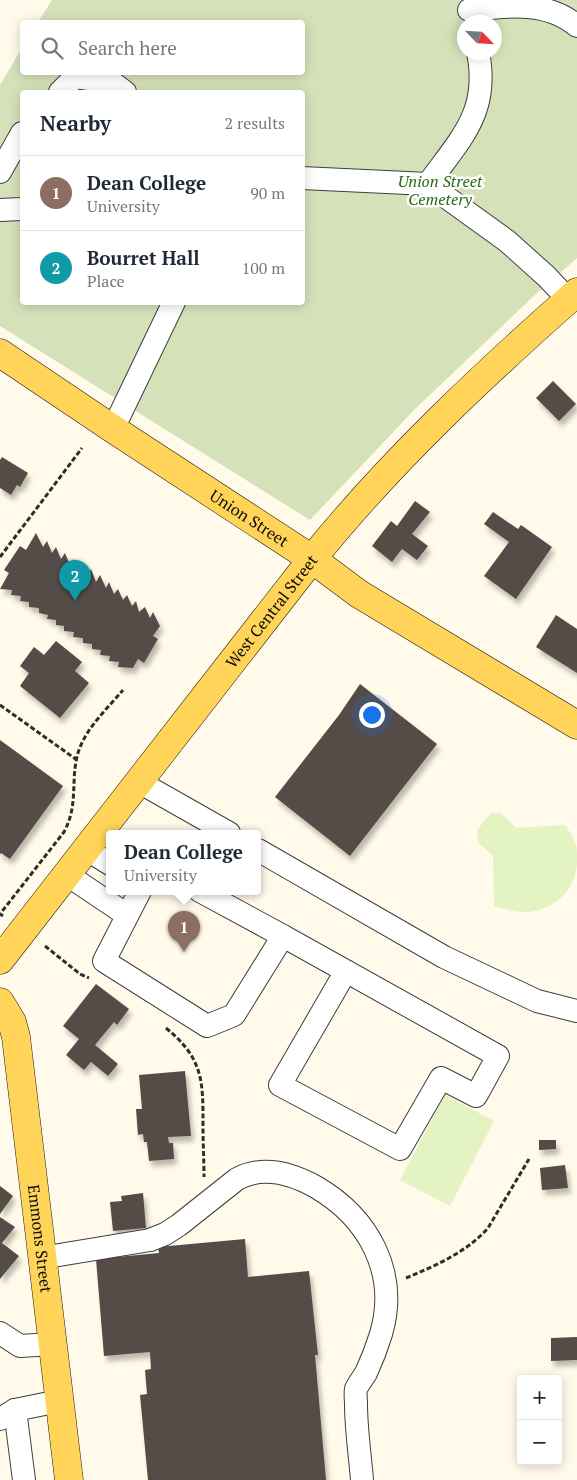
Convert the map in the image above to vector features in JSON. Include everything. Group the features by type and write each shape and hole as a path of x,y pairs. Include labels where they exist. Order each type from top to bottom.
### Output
{"main road":[{"name":"West Central Street","path":"0,960 312,559 353,510 410,448 506,355 573,296"},
{"name":"Union Street","path":"0,353 312,559 359,594 577,725"},
{"name":"Emmons Street","path":"0,1002 12,1022 16,1037 69,1480"},
{"path":"0,1089 18,1106 25,1119"}],"lane":[{"path":"468,11 510,6 530,6 547,9 564,16 577,26"},
{"path":"428,184 460,139 476,112 482,84 479,60"},
{"path":"62,90 75,77 113,82 123,90"},
{"path":"0,172 20,137"},
{"path":"305,178 428,184 507,241 546,276 573,296"},
{"path":"0,210 20,209"},
{"path":"113,429 173,305"},
{"path":"139,782 223,830"},
{"path":"86,849 106,862"},
{"path":"261,852 444,957 537,1000 577,1011"},
{"path":"66,874 127,915"},
{"path":"138,895 104,961 207,1026 234,1014 283,936"},
{"path":"207,895 283,936 346,971 498,1056 476,1096 440,1078 400,1149 280,1085 346,971"},
{"path":"41,1258 150,1240 165,1234 237,1179 248,1174 263,1172 281,1173 304,1180 327,1194 350,1211 368,1234 383,1268 386,1285 386,1310 381,1336 373,1358 356,1390 362,1480"},
{"path":"0,1333 20,1346 52,1344"},
{"path":"24,1480 8,1414 59,1401"}],"path":[{"path":"0,557 82,448"},
{"path":"0,914 70,822 73,811 78,753 86,736 123,690"},
{"path":"0,705 77,760"},
{"path":"45,946 80,974 95,979"},
{"path":"161,1024 188,1048 200,1076 203,1092 205,1205"},
{"path":"386,1285 421,1272 469,1246 488,1228 529,1160"}],"green space":[{"name":"Union Street Cemetery","path":"52,0 577,0 577,258 538,292 415,409 310,520 0,326 0,85 20,51 20,75 305,75 305,20 39,20"},
{"path":"491,813 501,813 516,828 565,825 576,845 576,871 569,888 556,902 548,907 529,912 494,906 493,856 478,842 477,830"},
{"path":"445,1095 494,1121 450,1206 400,1180"}],"building":[{"path":"553,381 576,404 559,421 536,398"},
{"path":"2,457 28,473 20,487 17,485 11,495 0,488 0,460"},
{"path":"415,501 430,512 412,534 428,546 417,560 402,549 392,562 372,546 391,521 397,526"},
{"path":"493,512 518,529 521,525 552,547 516,599 484,576 509,542 484,524"},
{"path":"36,533 43,547 47,541 52,553 56,547 61,559 65,553 70,565 74,559 79,571 82,564 88,576 91,569 96,582 100,575 106,588 109,582 114,594 118,589 123,600 127,595 132,606 136,601 139,612 145,607 150,618 153,612 160,626 153,636 158,639 144,663 138,659 133,668 118,667 119,662 109,661 110,656 100,655 101,650 92,649 92,644 83,643 83,638 73,637 74,632 64,631 64,626 56,625 56,620 47,619 48,615 39,613 39,608 29,607 29,602 20,601 21,596 11,595 12,590 0,589 9,573 4,570 20,546 26,550"},
{"path":"556,615 577,629 577,673 536,647"},
{"path":"56,641 82,662 75,671 89,683 60,718 20,686 29,673 20,666 34,647 44,655"},
{"path":"360,684 437,744 350,856 275,797 339,715"},
{"path":"0,740 63,786 10,859 1,853 0,855"},
{"path":"96,984 129,1009 117,1025 114,1022 95,1045 118,1064 108,1076 91,1062 84,1070 66,1055 79,1039 63,1026"},
{"path":"185,1071 191,1136 168,1137 169,1143 173,1143 174,1159 149,1161 147,1142 144,1142 143,1134 138,1135 136,1109 142,1109 139,1075"},
{"path":"539,1140 556,1140 556,1149 539,1150"},
{"path":"565,1165 568,1188 542,1190 540,1168"},
{"path":"0,1186 13,1196 0,1214"},
{"path":"143,1193 146,1228 113,1231 110,1202 122,1201 121,1196"},
{"path":"0,1217 15,1227 2,1243 19,1256 0,1279"},
{"path":"245,1239 248,1277 309,1271 318,1355 315,1355 326,1480 148,1480 140,1395 147,1394 145,1370 151,1369 150,1352 104,1356 96,1259 159,1253 158,1247"},
{"path":"577,1337 577,1360 551,1361 551,1338"}],"place":[{"name":"Bourret Hall","path":"75,601"},
{"name":"Dean College","path":"184,952"}]}
